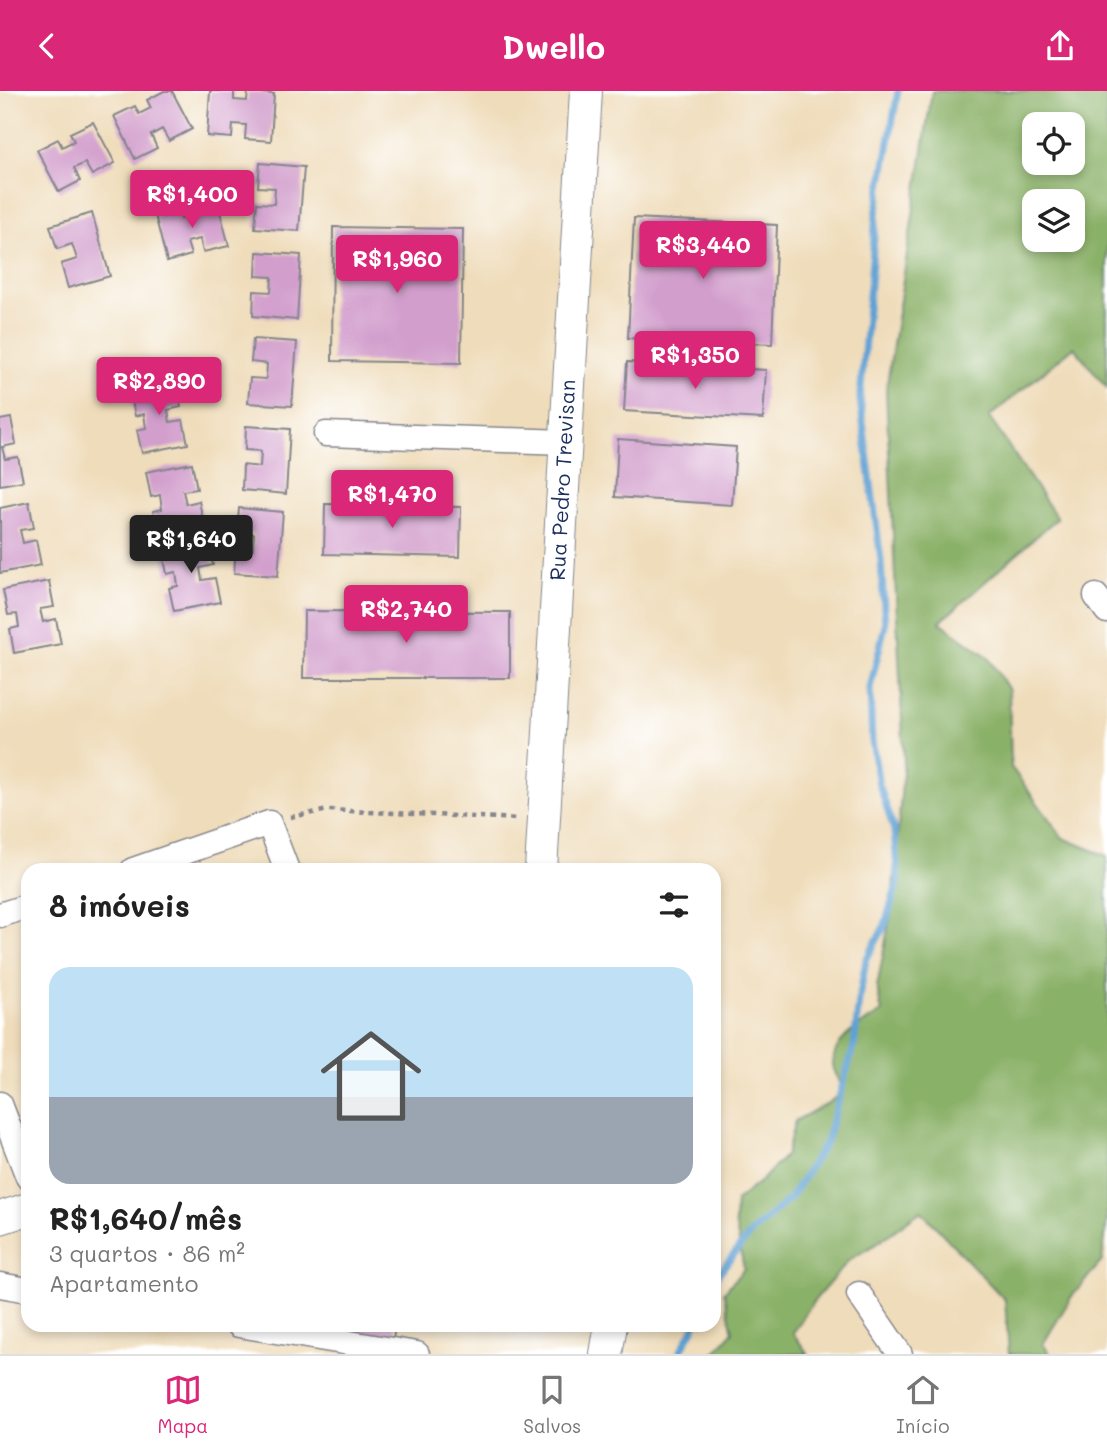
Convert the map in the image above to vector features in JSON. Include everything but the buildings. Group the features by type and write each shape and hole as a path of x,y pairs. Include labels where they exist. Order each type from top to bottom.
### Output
{"street":[{"name":"Rua Pedro Trevisan","path":"541,863 586,91"},
{"path":"326,434 566,442"},
{"path":"153,863 269,823 284,863"},
{"path":"0,915 21,908"},
{"path":"0,1104 21,1159"},
{"path":"0,1218 21,1211"},
{"path":"0,1285 21,1289"},
{"path":"859,1294 900,1354"},
{"path":"282,1332 416,1354"},
{"path":"606,1354 610,1332"}],"path":[{"path":"269,823 329,810 544,820"}],"green space":[{"path":"932,91 1107,91 1107,388 1074,347 989,417 1057,518 940,622 988,657 1009,690 1011,767 1063,838 1107,856 1107,1222 1102,1261 1072,1296 1043,1344 1050,1354 1009,1354 1005,1300 921,1211 849,1260 813,1302 793,1333 808,1354 713,1354 733,1332 724,1292 744,1269 735,1222 736,1201 762,1180 786,1155 795,1121 844,1091 833,1067 838,1046 850,1032 882,1012 877,987 891,913 904,760 886,391"}],"waterway":[{"path":"721,1270 750,1234 791,1197 826,1142 854,1046 866,960 885,925 898,881 894,830 879,784 872,741 870,688 885,625 881,560 860,399 876,215 898,91"},
{"path":"679,1354 691,1332"}]}
